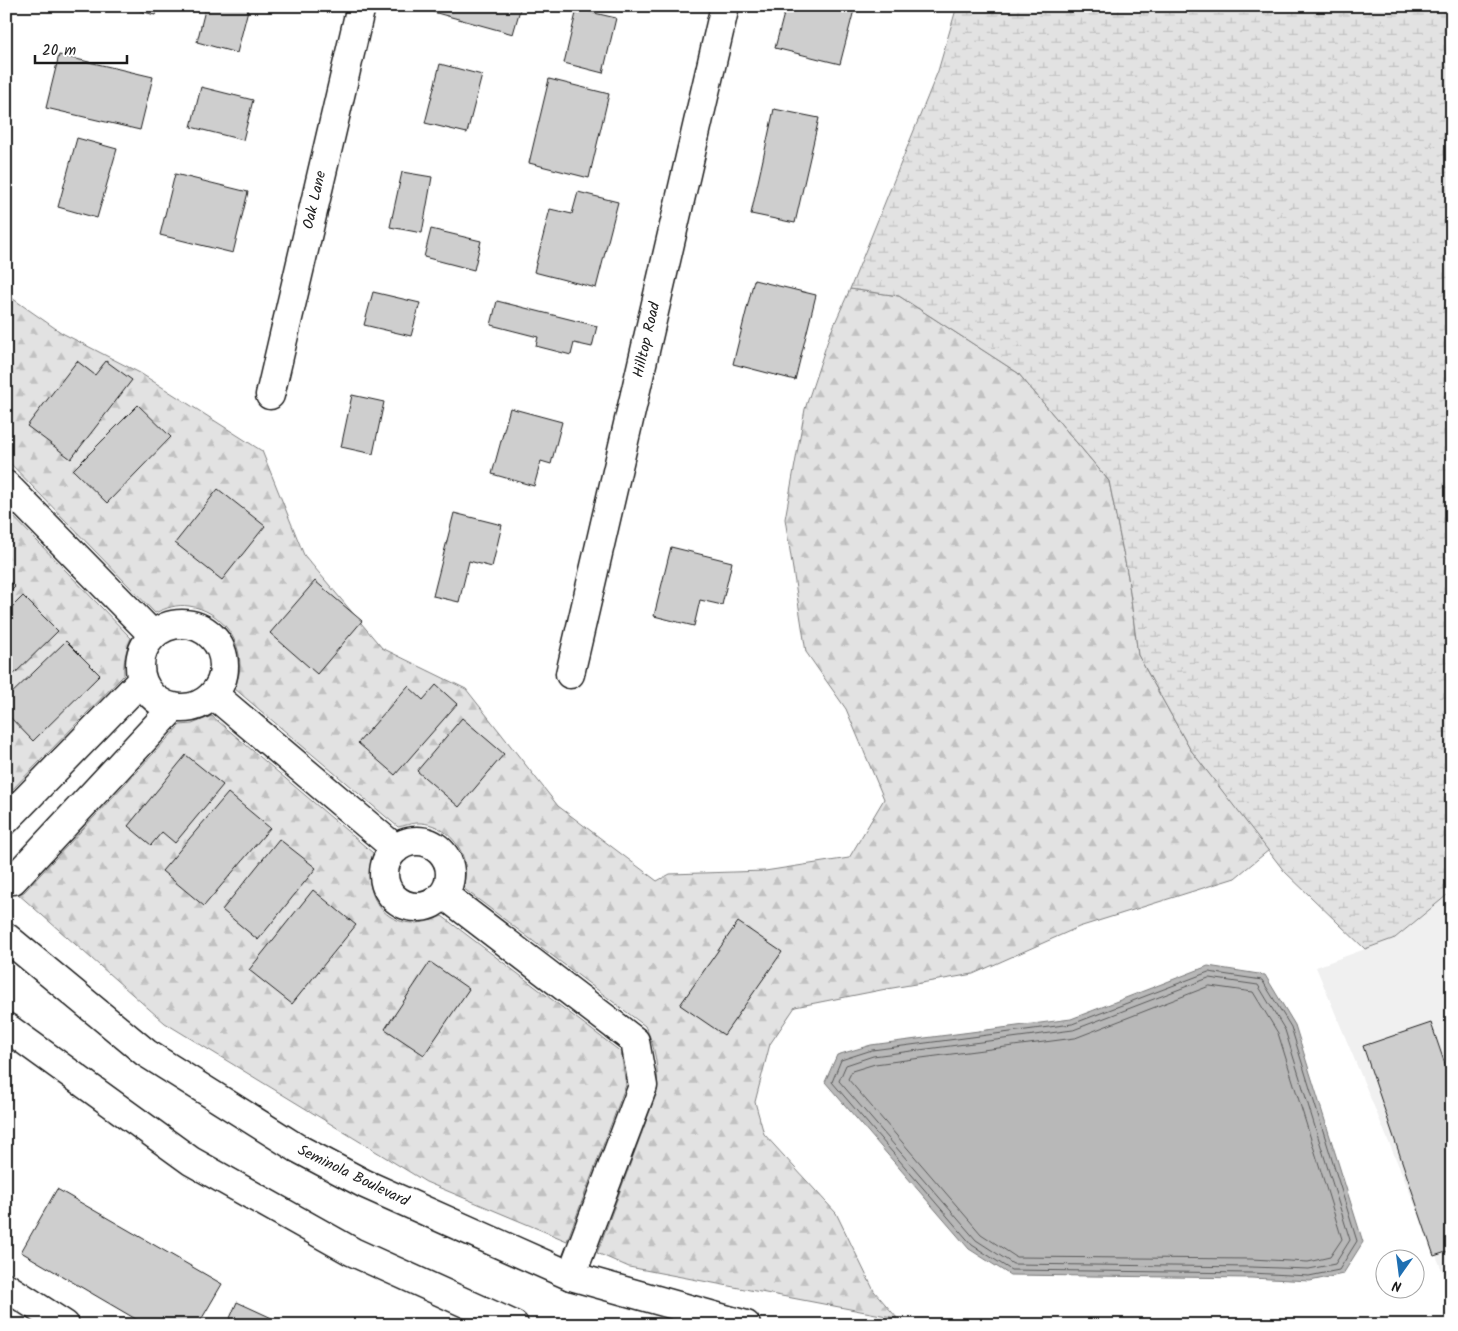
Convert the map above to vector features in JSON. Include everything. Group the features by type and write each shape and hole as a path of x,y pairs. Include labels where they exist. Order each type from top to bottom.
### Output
{"street":[{"name":"Oak Lane","path":"270,395 361,6"},
{"name":"Hilltop Road","path":"570,674 725,6"},
{"path":"6,485 153,636"},
{"path":"185,623 198,626 209,634 218,644 223,656 224,670 213,694 202,703 188,707 174,707 160,702 149,693 142,680 139,666 141,652 148,640 153,636 159,630 171,625 185,623"},
{"path":"6,820 142,680"},
{"path":"213,694 396,848"},
{"path":"6,878 13,880 174,707"},
{"path":"426,842 436,847 443,854 450,874 448,885 443,894 434,902 424,906 414,906 403,903 394,897 388,888 384,872 388,857 396,848 404,843 426,842"},
{"path":"443,894 635,1041 643,1086 571,1276"},
{"name":"Seminola Boulevard","path":"6,937 146,1053 297,1148 365,1184 571,1276 746,1325"},
{"path":"6,1027 191,1161 353,1252 514,1325"},
{"path":"6,1287 65,1325"}],"shaded area":[{"path":"1452,891 1452,1294 1316,967 1395,938"}],"green space":[{"path":"957,6 1452,6 1452,891 1395,938 1365,949 1284,871 1190,749 1138,655 1128,577 1109,481 1018,373 899,296 850,289 938,71"},
{"path":"850,289 899,296 1018,373 1109,481 1128,577 1138,655 1190,749 1269,850 1235,878 1079,927 973,974 795,1007 770,1044 755,1102 764,1134 836,1213 874,1291 897,1318 629,1267 597,1253 657,1092 656,1058 645,1026 463,888 466,870 465,863 458,846 447,834 425,823 398,827 235,689 240,662 238,651 228,630 220,621 201,609 189,606 172,607 155,613 6,459 6,294 62,333 140,373 262,451 304,555 382,648 466,689 558,806 657,881 670,874 765,871 849,858 884,799 846,709 806,652 785,519 805,409 830,334"},
{"path":"6,509 131,638 125,656 124,675 6,796"},
{"path":"212,716 373,853 370,871 371,887 376,901 384,912 395,919 409,923 425,922 442,916 621,1052 626,1085 567,1241 426,1182 165,1023 18,894 24,892 180,725 192,724"}],"water":[{"path":"1208,966 1265,975 1295,1025 1363,1242 1343,1274 1310,1281 1251,1278 1010,1275 969,1249 825,1082 837,1055 871,1045 1071,1019"}],"building":[{"path":"122,6 158,6 155,15"},
{"path":"206,6 249,6 237,53 197,42"},
{"path":"434,6 521,6 513,34 433,12"},
{"path":"786,6 797,6 811,10 812,6 855,6 840,64 775,48"},
{"path":"577,9 616,18 603,73 564,63"},
{"path":"59,55 153,77 140,130 46,108"},
{"path":"440,64 482,75 467,133 425,123"},
{"path":"549,79 609,94 589,178 529,163"},
{"path":"201,87 253,100 243,140 191,127"},
{"path":"774,109 819,118 795,223 751,214"},
{"path":"77,138 117,149 97,218 58,207"},
{"path":"402,172 432,177 422,233 390,227"},
{"path":"175,174 248,192 233,253 160,235"},
{"path":"578,192 618,202 596,288 534,272 550,209 572,214"},
{"path":"431,229 481,241 474,270 424,257"},
{"path":"754,280 816,295 795,380 733,364"},
{"path":"373,292 420,303 411,336 364,325"},
{"path":"497,301 597,326 592,347 574,343 571,355 536,346 538,337 491,325"},
{"path":"77,361 95,375 106,361 132,380 71,459 27,426"},
{"path":"352,395 384,402 373,454 341,447"},
{"path":"138,405 171,437 107,503 73,470"},
{"path":"510,408 562,422 551,464 541,461 534,486 492,474"},
{"path":"218,489 265,526 222,580 175,543"},
{"path":"454,513 502,525 492,567 469,561 459,602 433,596"},
{"path":"671,547 732,562 722,605 700,600 694,626 654,616"},
{"path":"6,578 15,587 6,596"},
{"path":"315,581 362,621 317,674 270,633"},
{"path":"23,596 58,631 6,682 6,613"},
{"path":"66,641 100,675 33,741 6,713 6,699"},
{"path":"436,685 457,704 395,775 358,743 408,686 423,700"},
{"path":"462,718 504,754 459,807 417,771"},
{"path":"186,755 223,785 175,843 162,832 151,845 128,826"},
{"path":"228,793 270,828 204,906 162,871"},
{"path":"279,839 316,868 258,940 222,910"},
{"path":"313,890 356,925 292,1004 249,970"},
{"path":"738,922 782,952 724,1035 680,1005"},
{"path":"430,962 469,989 424,1055 385,1029"},
{"path":"1431,1023 1452,1085 1452,1250 1434,1256 1363,1046"},
{"path":"57,1189 222,1284 198,1325 146,1325 21,1252"},
{"path":"237,1302 287,1325 227,1325"}]}
